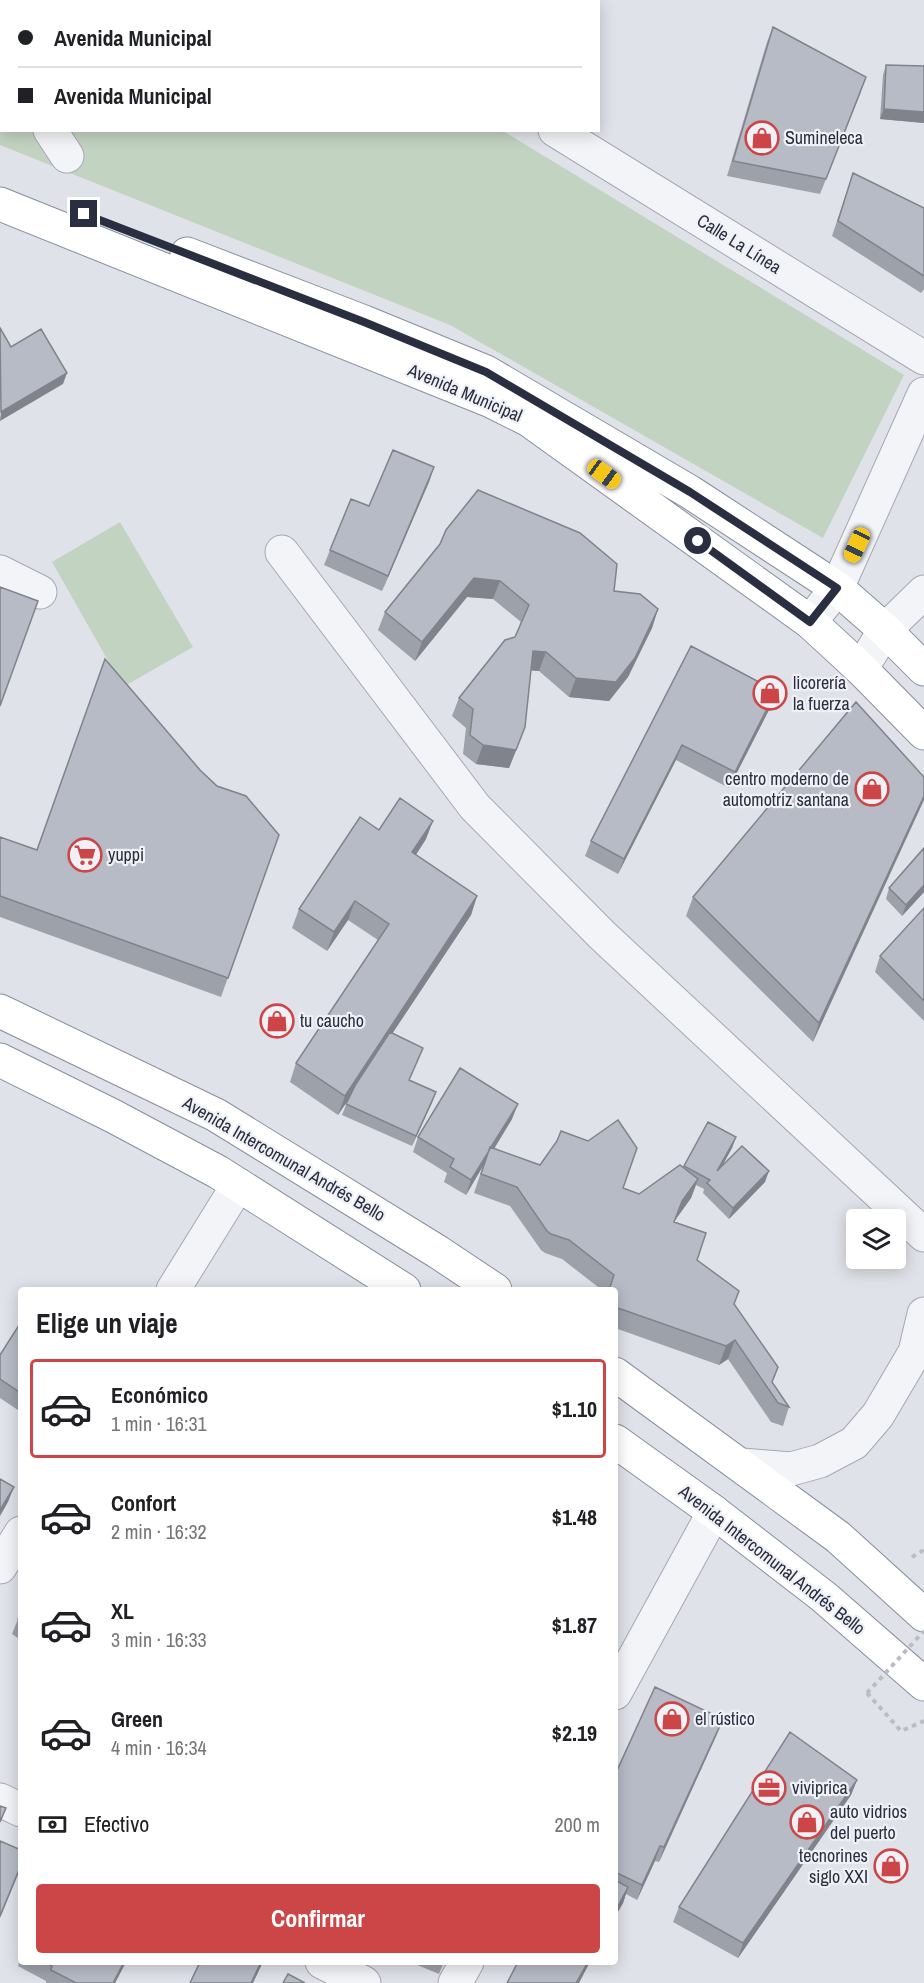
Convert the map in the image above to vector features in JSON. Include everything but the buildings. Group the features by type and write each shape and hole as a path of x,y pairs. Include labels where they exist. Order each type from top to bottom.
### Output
{"highway":[{"name":"Avenida Municipal","path":"0,181 329,322 529,420 810,622 861,669 924,733"},
{"name":"Avenida Municipal","path":"0,204 329,322 486,372 690,492 837,588 885,630 924,669"},
{"name":"Avenida Intercomunal Andrés Bello","path":"0,1011 216,1115 428,1245 491,1287"},
{"path":"0,1060 113,1116 218,1172 399,1287"},
{"path":"618,1376 838,1537 924,1614"},
{"name":"Avenida Intercomunal Andrés Bello","path":"618,1443 714,1512 824,1597 924,1684"}],"street":[{"name":"Calle La Línea","path":"558,132 924,358"},
{"path":"810,622 837,588 924,394"},
{"path":"282,552 475,807 602,935 924,1235"},
{"path":"0,572 40,592"},
{"path":"861,669 885,630 924,592"},
{"path":"175,1287 238,1185"},
{"path":"741,1465 791,1469 820,1461 854,1443 878,1415 915,1352 924,1314"},
{"path":"618,1688 714,1512"},
{"path":"0,1567 18,1538"},
{"path":"0,1800 18,1809"},
{"path":"328,1965 364,1983"},
{"path":"455,1983 465,1965"}],"path":[{"path":"924,1631 867,1693 901,1731 924,1721"}],"green space":[{"path":"0,132 505,132 904,375 823,538 450,325 0,145"},
{"path":"120,522 193,647 123,687 52,562"}],"place":[{"name":"Sumineleca","path":"762,138"},
{"name":"licorería la fuerza","path":"770,693"},
{"name":"centro moderno de automotriz santana","path":"872,789"},
{"name":"yuppi","path":"85,855"},
{"name":"tu caucho","path":"277,1021"},
{"name":"el rústico","path":"672,1719"},
{"name":"viviprica","path":"769,1788"},
{"name":"auto vidrios del puerto","path":"807,1822"},
{"name":"tecnorines siglo XXI","path":"891,1866"}],"route":[{"path":"84,214 364,322 486,372 690,492 837,588 810,622 698,541"}]}
